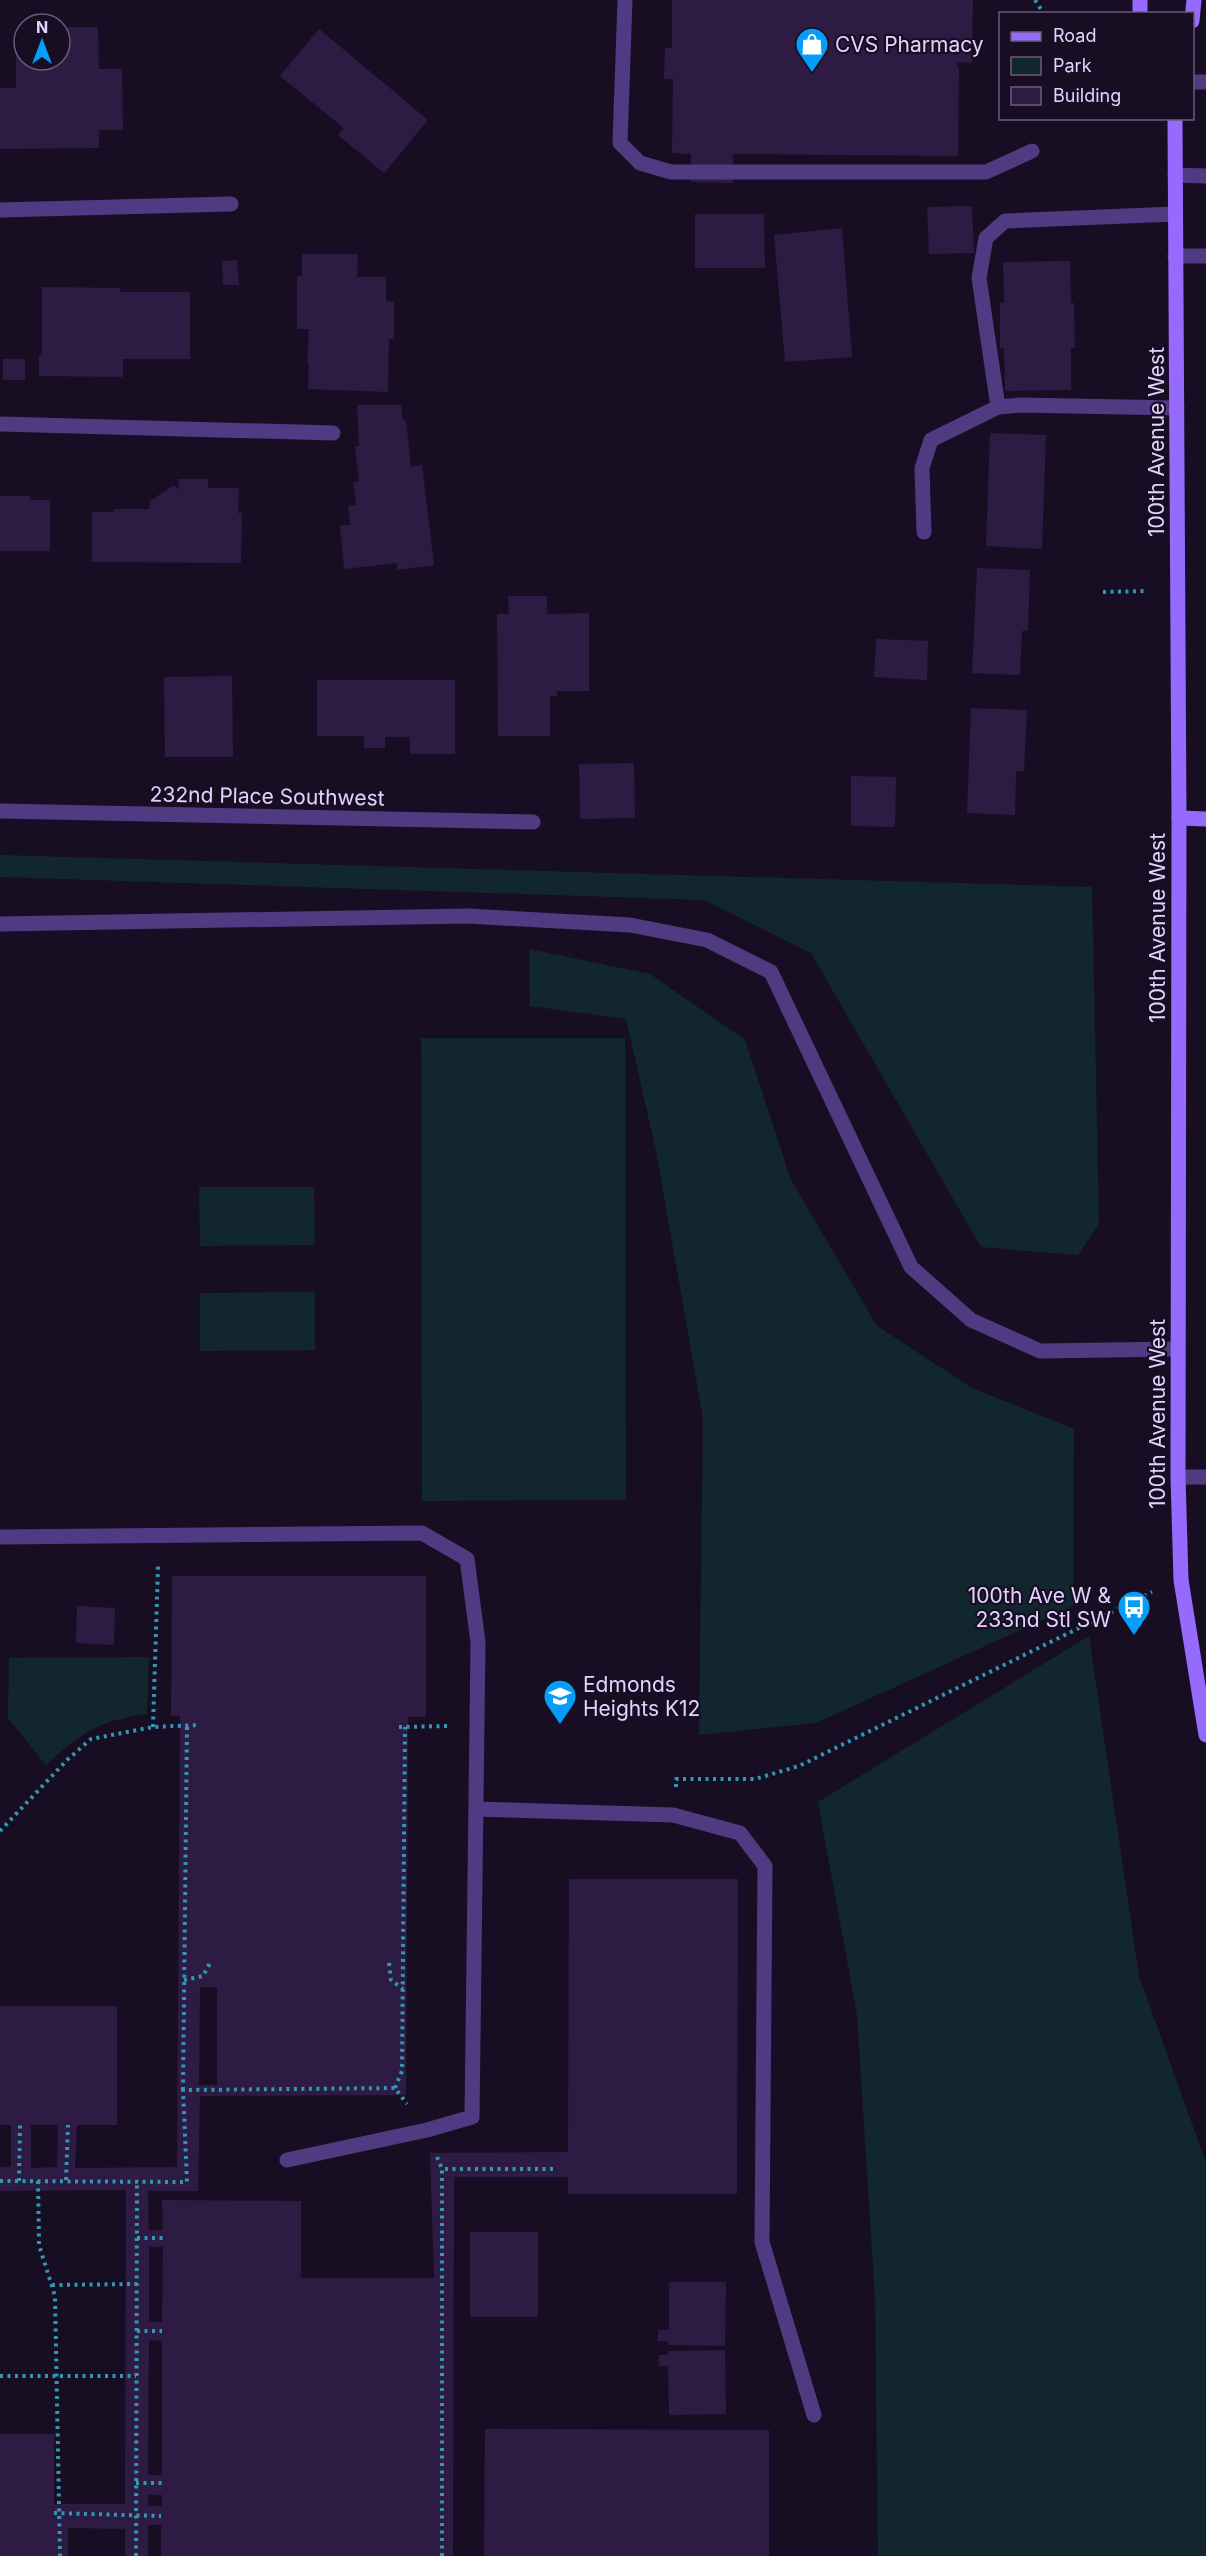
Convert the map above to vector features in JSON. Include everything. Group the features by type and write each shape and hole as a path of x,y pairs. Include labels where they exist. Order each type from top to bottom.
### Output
{"main road":[{"name":"100th Avenue West","path":"1175,120 1179,818 1178,1478 1180,1580 1206,1736"},
{"path":"1179,818 1206,819"}],"street":[{"path":"625,0 620,143 640,163 671,172 986,172 1032,151"},
{"path":"1175,175 1206,176"},
{"path":"0,210 231,204"},
{"path":"998,407 979,278 987,238 1005,221 1175,214"},
{"path":"1175,256 1206,256"},
{"path":"924,532 922,468 931,440 998,407 1020,405 1177,408"},
{"path":"0,424 333,433"},
{"name":"232nd Place Southwest","path":"0,811 533,822"},
{"path":"0,924 467,916 630,926 706,940 771,972 911,1267 971,1320 1040,1351 1177,1348"},
{"path":"1178,1478 1206,1478"},
{"path":"0,1537 422,1533 467,1559 478,1642 472,2117 427,2130 287,2160"},
{"path":"476,1809 674,1815 740,1833 765,1866 762,2242 814,2415"}],"path":[{"path":"1103,592 1178,591"},
{"path":"153,1727 159,1535"},
{"path":"674,1815 676,1779 755,1779 799,1766 1142,1596"},
{"path":"0,2181 187,2182 183,2090 187,1725"},
{"path":"0,1832 67,1760 91,1739 153,1727 199,1725"},
{"path":"399,1727 477,1725"},
{"path":"395,2088 402,2072 405,1727"},
{"path":"184,1980 203,1976 210,1963"},
{"path":"389,1963 391,1980 402,1989"},
{"path":"183,2090 395,2088"},
{"path":"395,2088 427,2130"},
{"path":"19,2181 20,2125"},
{"path":"66,2180 68,2125"},
{"path":"442,2556 442,2169 555,2169"},
{"path":"136,2556 137,2180"},
{"path":"38,2181 39,2244 55,2296 60,2556"},
{"path":"137,2238 163,2238"},
{"path":"52,2285 137,2284"},
{"path":"137,2331 162,2331"},
{"path":"0,2376 136,2376"},
{"path":"136,2483 162,2483"},
{"path":"54,2513 161,2516"}],"green space":[{"path":"0,855 1092,887 1099,1224 1078,1255 981,1247 811,953 704,900 0,877"},
{"path":"529,949 650,974 745,1040 791,1180 877,1326 972,1388 1074,1429 1073,1606 816,1723 699,1735 703,1418 656,1151 626,1019 530,1006"},
{"path":"421,1038 625,1038 626,1500 422,1501"},
{"path":"199,1187 314,1187 315,1245 200,1246"},
{"path":"315,1292 315,1350 200,1351 200,1293"},
{"path":"1089,1636 1139,1976 1206,2163 1206,2556 878,2556 875,2298 857,2015 818,1802"},
{"path":"149,1657 147,1714 116,1720 92,1730 70,1744 46,1765 8,1718 9,1658"}],"building":[{"name":"CVS Pharmacy","path":"672,0 973,0 972,63 957,62 957,67 959,67 958,156 733,154 733,183 691,182 691,154 672,153 673,79 664,79 665,48 672,48"},
{"path":"72,27 98,27 99,69 122,69 123,130 99,130 99,148 0,149 0,88 16,88 16,72 72,72"},
{"path":"319,29 428,120 384,173 338,135 344,128 280,76"},
{"path":"972,206 974,253 929,254 927,207"},
{"path":"695,214 764,214 765,268 695,268"},
{"path":"842,228 852,357 785,362 774,235"},
{"path":"302,254 358,254 357,277 386,277 386,301 394,302 394,339 389,339 388,392 308,389 309,329 297,329 297,276 302,276"},
{"path":"237,260 239,285 223,285 222,261"},
{"path":"1070,261 1075,348 1071,348 1071,390 1005,391 1004,348 1000,348 1000,303 1004,303 1003,262"},
{"path":"42,287 120,288 120,292 190,292 190,359 123,359 123,377 39,376 39,355 42,355"},
{"path":"3,359 25,359 25,380 3,380"},
{"path":"357,405 401,405 403,420 406,420 411,467 422,465 434,565 397,570 397,563 344,569 340,525 350,525 348,506 356,505 353,482 359,481 355,447 359,446"},
{"path":"990,433 1046,435 1042,549 986,546"},
{"path":"178,479 208,479 208,488 239,488 238,513 242,513 241,563 92,562 92,512 113,512 114,509 149,509 150,501 174,485 179,490"},
{"path":"0,496 30,496 30,500 50,500 50,551 0,551"},
{"path":"977,568 1030,570 1028,631 1022,631 1020,675 972,673"},
{"path":"508,596 547,596 547,614 589,613 589,691 557,691 557,696 550,696 550,736 498,736 497,614 509,614"},
{"path":"876,639 928,641 927,680 874,677"},
{"path":"232,676 233,757 165,757 164,677"},
{"path":"317,680 455,680 455,754 410,754 410,737 385,737 385,748 364,748 364,736 317,736"},
{"path":"971,708 1027,710 1024,771 1016,771 1015,815 967,813"},
{"path":"634,763 635,818 580,819 579,764"},
{"path":"851,776 896,777 895,827 851,826"},
{"path":"172,1576 426,1576 426,1717 408,1717 406,2095 200,2096 198,2191 148,2191 149,2230 163,2230 162,2200 301,2201 301,2278 434,2278 430,2153 568,2152 569,1879 738,1879 737,2194 568,2194 568,2177 454,2177 453,2556 161,2556 161,2525 148,2525 148,2556 125,2556 125,2529 68,2528 68,2556 0,2556 0,2434 54,2434 54,2504 125,2504 126,2190 0,2191 0,2167 11,2167 11,2125 0,2125 0,2006 117,2006 117,2125 77,2125 75,2168 177,2167 180,1716 171,1716","holes":["200,1987 217,1987 217,2085 199,2085","31,2125 58,2125 57,2167 31,2168","149,2247 163,2247 162,2322 149,2322","149,2340 162,2341 162,2475 148,2475","148,2495 162,2495 162,2506 148,2506"]},
{"path":"77,1606 115,1608 114,1645 76,1643"},
{"path":"470,2232 538,2232 538,2317 470,2317"},
{"path":"669,2282 726,2282 725,2346 668,2345 668,2341 658,2341 658,2330 669,2330"},
{"path":"725,2350 726,2414 669,2415 668,2366 659,2366 659,2355 668,2355 668,2351"},
{"path":"485,2429 769,2430 769,2556 484,2556"}],"place":[{"name":"CVS Pharmacy","path":"812,73"},
{"name":"100th Ave W & 233nd Stl SW","path":"1134,1636"},
{"name":"Edmonds Heights K12","path":"560,1725"}]}
